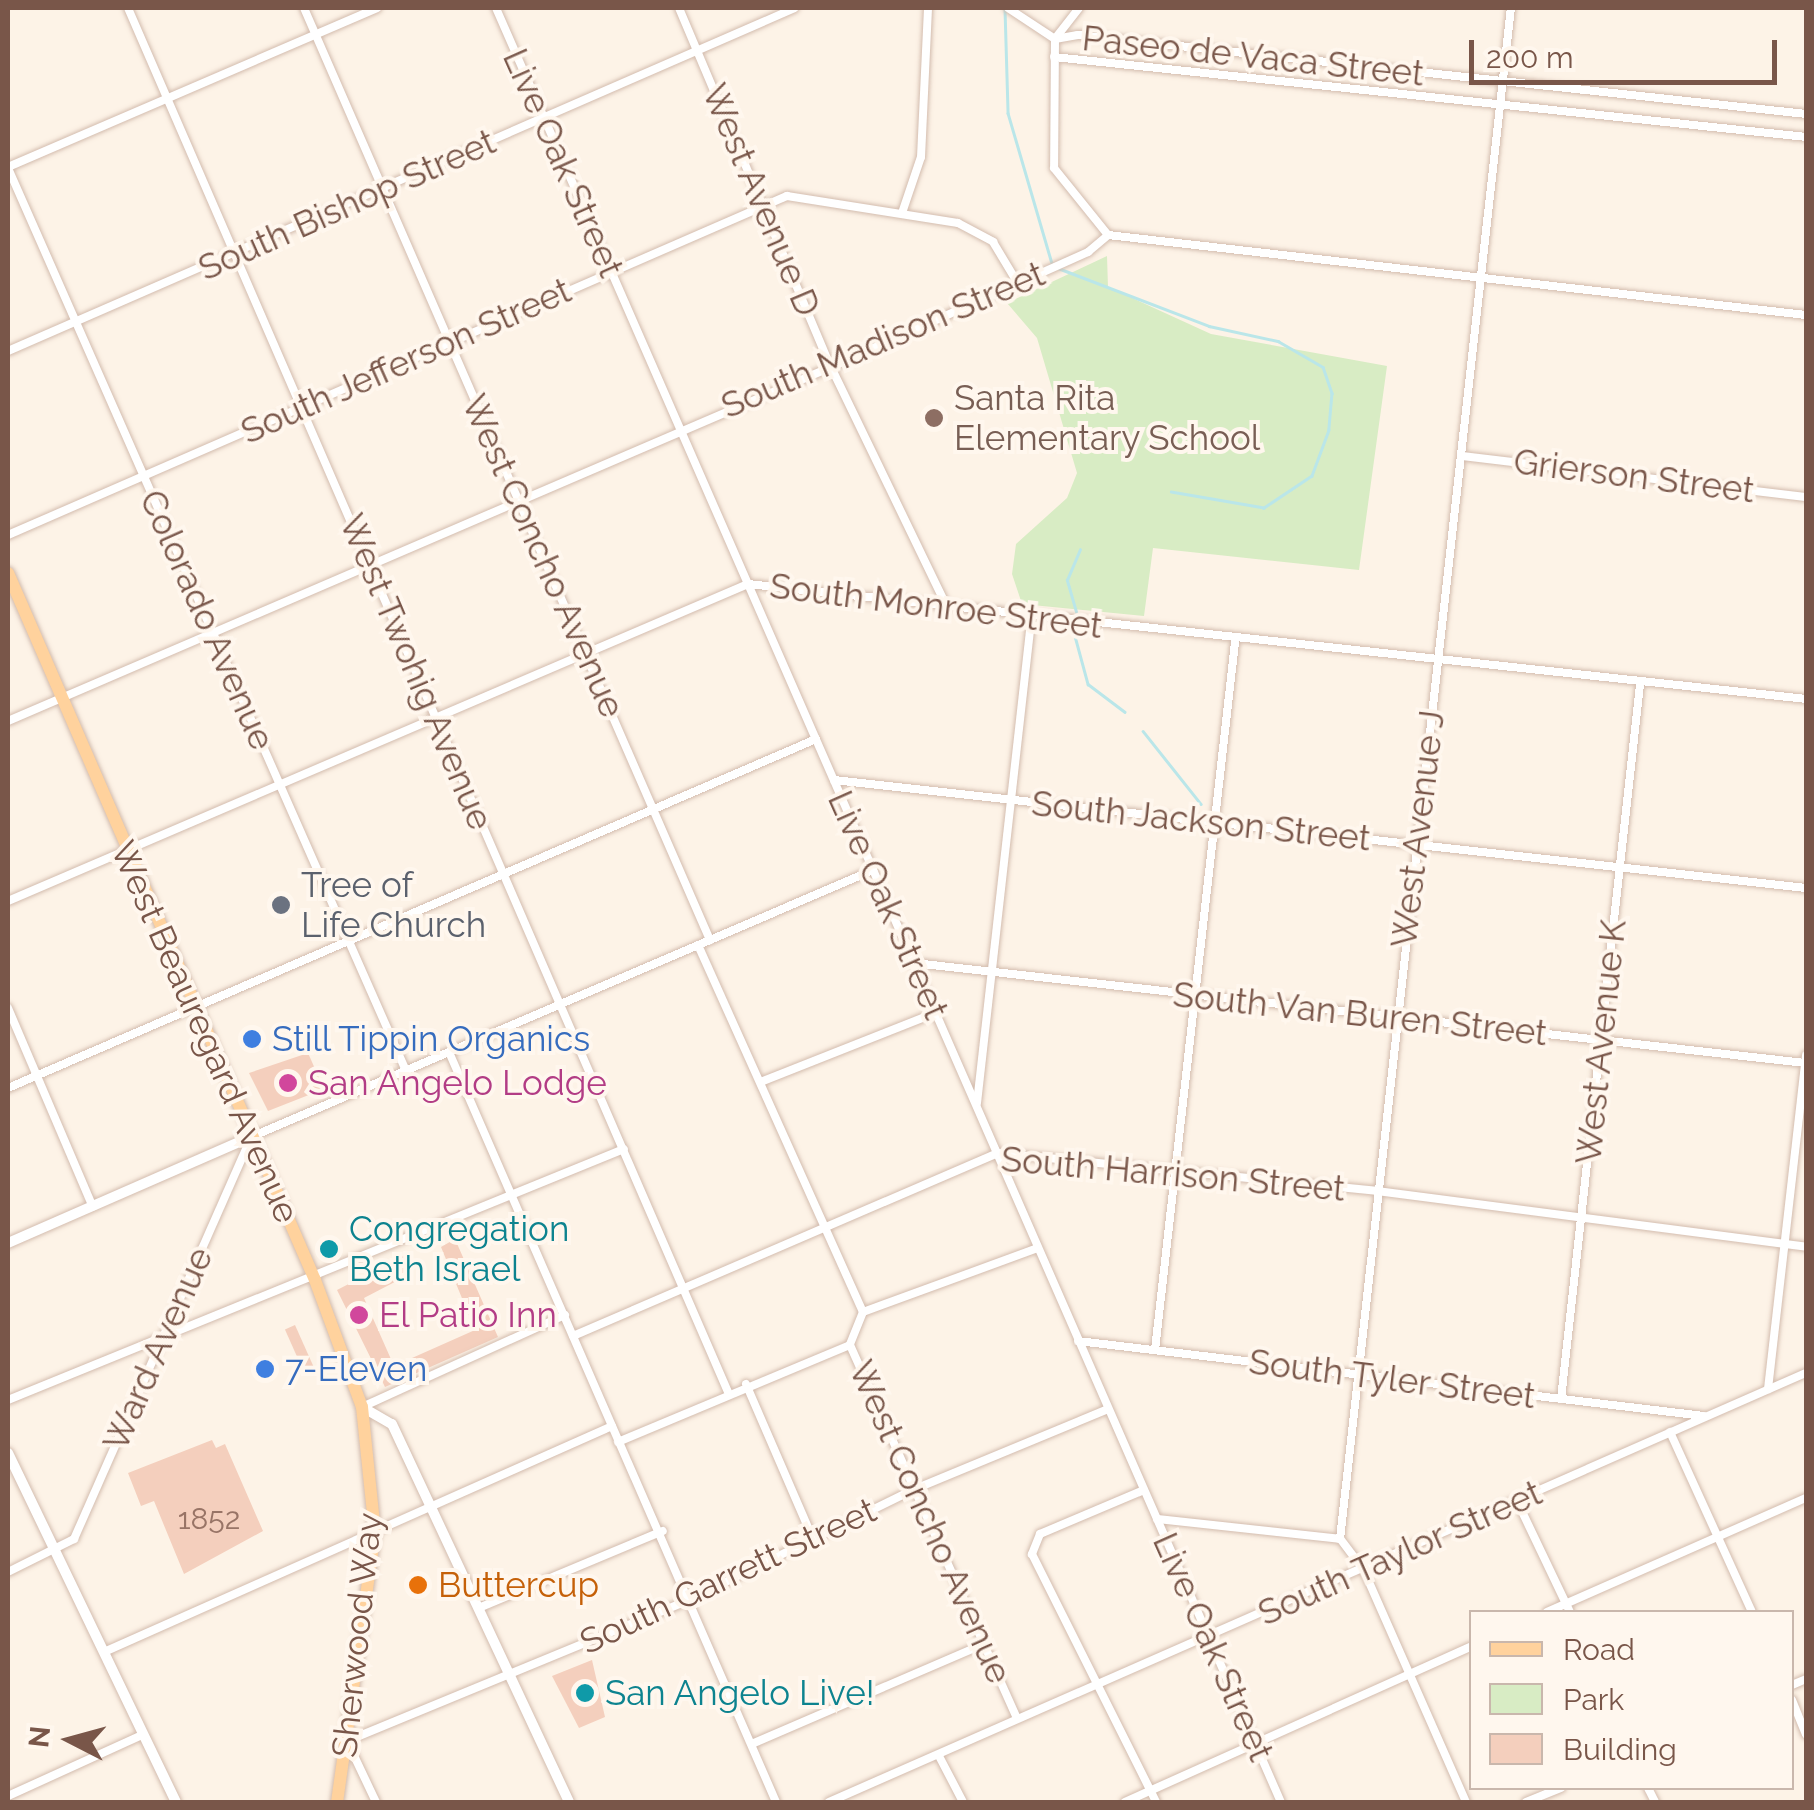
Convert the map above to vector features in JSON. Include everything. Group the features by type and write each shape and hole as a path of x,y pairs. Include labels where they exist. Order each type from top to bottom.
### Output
{"main road":[{"name":"West Beauregard Avenue","path":"8,573 314,1280 362,1407"},
{"name":"Sherwood Way","path":"337,1802 375,1532 362,1407"}],"street":[{"name":"West Twohig Avenue","path":"128,8 304,404 436,720 687,1290 728,1392"},
{"name":"West Concho Avenue","path":"304,8 710,940"},
{"path":"8,168 377,8"},
{"name":"Live Oak Street","path":"496,8 1280,1802"},
{"name":"West Avenue D","path":"679,8 831,368 948,608"},
{"name":"South Bishop Street","path":"8,351 237,255 796,8"},
{"path":"902,213 921,157 928,8"},
{"name":"Paseo de Vaca Street","path":"1008,8 1055,39 1078,34 1806,114"},
{"path":"1079,8 1055,39 1054,168 1108,235 1806,315"},
{"name":"West Avenue J","path":"1340,1540 1415,845 1462,456 1477,276 1502,104 1511,8"},
{"name":"Paseo de Vaca Street","path":"1054,57 1806,138"},
{"name":"Colorado Avenue","path":"8,168 406,1071"},
{"name":"South Jefferson Street","path":"8,535 787,196 958,223 993,242 1017,282"},
{"name":"South Madison Street","path":"8,721 677,428 831,368 1088,252 1108,235"},
{"name":"Grierson Street","path":"1462,456 1806,497"},
{"name":"South Monroe Street","path":"8,901 748,584 1234,642 1806,699"},
{"path":"977,1107 1032,616"},
{"path":"1156,1350 1234,642"},
{"name":"West Avenue K","path":"1561,1399 1640,685"},
{"path":"8,1088 191,1003 816,739"},
{"name":"South Jackson Street","path":"834,780 1806,888"},
{"path":"8,1244 873,870"},
{"name":"West Concho Avenue","path":"698,945 763,1082 863,1312 850,1345 1016,1716"},
{"name":"South Van Buren Street","path":"914,964 1197,996 1397,1013 1806,1063"},
{"path":"8,1008 92,1207"},
{"path":"763,1082 936,1013"},
{"path":"448,1052 513,1192 618,1442 663,1531 686,1601 754,1743 776,1802"},
{"path":"1768,1390 1806,1055"},
{"name":"Ward Avenue","path":"54,1554 74,1539 252,1137"},
{"path":"8,1400 314,1280 513,1192 624,1148"},
{"name":"South Harrison Street","path":"573,1336 997,1153 1377,1191 1806,1247"},
{"path":"863,1312 1038,1248"},
{"path":"362,1407 565,1314"},
{"name":"South Tyler Street","path":"1078,1341 1706,1416"},
{"path":"618,1442 746,1384 850,1345"},
{"name":"South Taylor Street","path":"828,1802 939,1756 1016,1716 1207,1639 1806,1373"},
{"path":"746,1384 813,1539"},
{"name":"West Beauregard Avenue","path":"362,1407 392,1424 569,1802"},
{"name":"South Garrett Street","path":"348,1741 686,1601 915,1489 1108,1409"},
{"path":"104,1652 612,1426"},
{"path":"1670,1432 1751,1610"},
{"path":"8,1453 176,1802"},
{"path":"1144,1490 1040,1534 1032,1554 1094,1686 1156,1802"},
{"path":"1517,1501 1568,1608 1806,1498"},
{"path":"1156,1519 1340,1540 1364,1569 1466,1802"},
{"path":"481,1607 663,1531"},
{"path":"8,1572 54,1554"},
{"path":"754,1743 984,1644"},
{"path":"1125,1802 1469,1647"},
{"path":"1794,1705 1806,1734"},
{"path":"8,1796 142,1736"},
{"path":"348,1741 376,1802"},
{"path":"939,1756 962,1802"},
{"path":"1526,1802 1556,1790"}],"green space":[{"path":"1107,256 1108,287 1211,334 1387,366 1359,570 1153,548 1144,616 1022,604 1012,574 1016,544 1067,498 1077,473 1037,338 1007,303"}],"building":[{"name":"San Angelo Lodge","path":"308,1053 324,1089 268,1111 249,1073"},
{"name":"El Patio Inn","path":"455,1239 498,1337 385,1387 337,1290 405,1255 412,1273 364,1298 394,1366 475,1330 441,1247"},
{"path":"295,1325 315,1370 305,1374 285,1329"},
{"path":"212,1440 216,1448 225,1444 263,1531 184,1574 154,1501 141,1506 128,1473"},
{"name":"San Angelo Live!","path":"592,1660 605,1717 579,1728 552,1676"}],"waterway":[{"path":"1005,9 1008,113 1052,263"},
{"path":"1058,268 1209,326 1278,341 1323,367 1332,393 1329,430 1312,476 1264,508 1171,492"},
{"path":"1076,612 1067,580 1080,550"},
{"path":"1075,636 1088,684 1125,712"},
{"path":"1143,731 1201,804"}],"place":[{"name":"Santa Rita Elementary School","path":"934,418"},
{"name":"Tree of Life Church","path":"281,905"},
{"name":"Still Tippin Organics","path":"252,1039"},
{"name":"San Angelo Lodge","path":"288,1083"},
{"name":"Congregation Beth Israel","path":"329,1249"},
{"name":"El Patio Inn","path":"359,1315"},
{"name":"7-Eleven","path":"265,1369"},
{"name":"Buttercup","path":"418,1585"},
{"name":"San Angelo Live!","path":"585,1693"}]}
